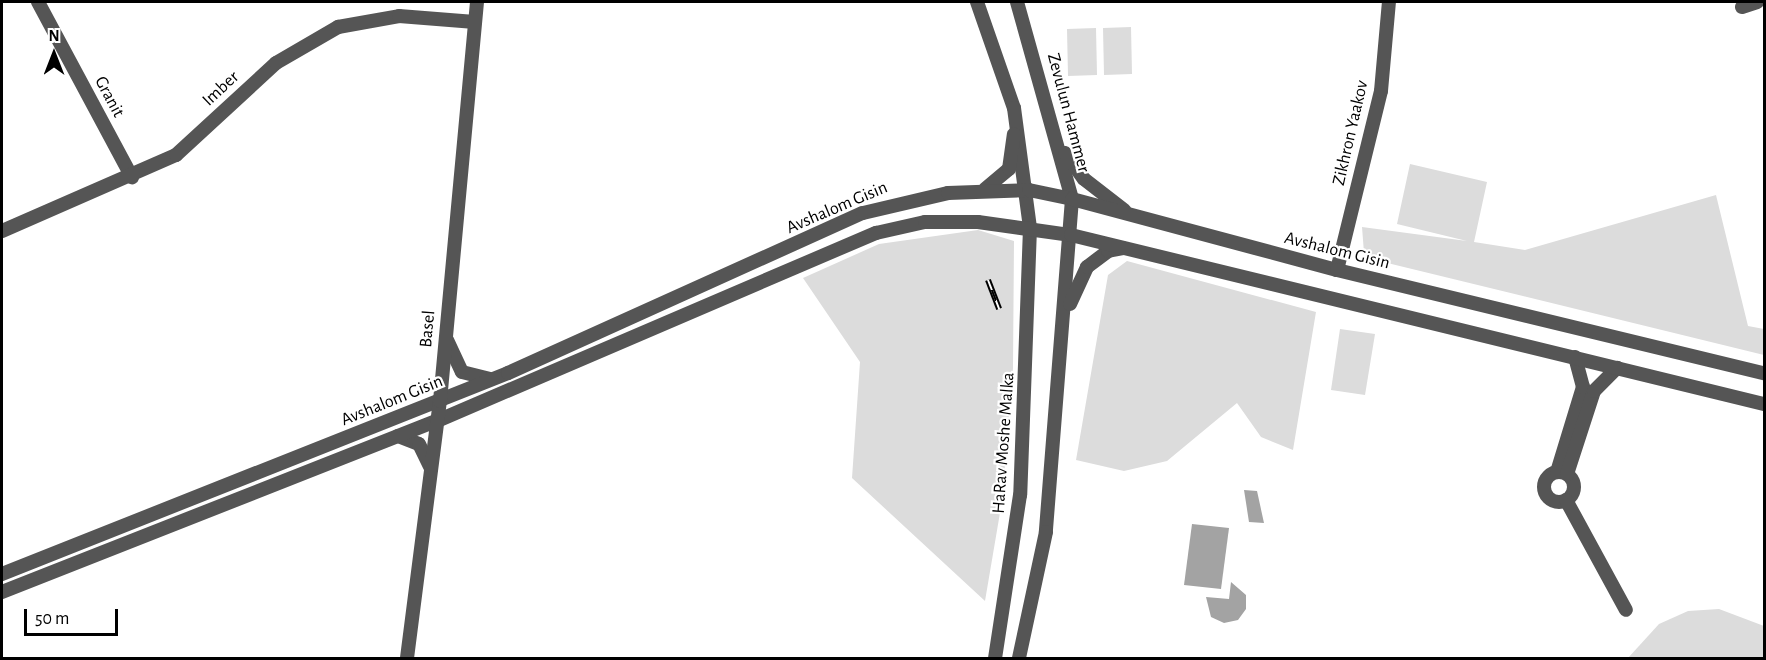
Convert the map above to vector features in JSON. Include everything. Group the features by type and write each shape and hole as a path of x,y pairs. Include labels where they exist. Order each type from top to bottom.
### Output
{"street":[{"name":"Granit","path":"38,2 132,177"},
{"name":"Basel","path":"407,658 440,401 477,2"},
{"path":"977,2 1014,108 1029,190 1030,228"},
{"name":"Zevulun Hammer","path":"1017,2 1058,139 1072,199 1071,235"},
{"name":"Zikhron Yaakov","path":"1337,270 1381,91 1389,2"},
{"path":"1742,7 1758,2"},
{"name":"Imber","path":"2,231 132,177 176,155 276,63 339,27 399,16 475,22"},
{"path":"977,191 993,187 1010,169 1014,108"},
{"path":"1058,139 1084,179 1144,220"},
{"name":"Avshalom Gisin","path":"2,574 492,380 863,213 917,196 1029,190 1072,199 1337,270 1764,373"},
{"name":"Avshalom Gisin","path":"2,592 437,421 876,233 925,222 1030,228 1071,235 1764,404"},
{"name":"HaRav Moshe Malka","path":"995,658 1020,495 1030,228"},
{"path":"1019,658 1046,532 1067,312 1071,235"},
{"path":"1067,312 1087,267 1108,250 1126,247"},
{"path":"446,335 462,372 492,380"},
{"path":"1562,473 1583,387 1575,357"},
{"path":"1562,473 1594,391 1617,368"},
{"path":"398,436 419,444 431,470"},
{"path":"1562,473 1547,477 1544,491 1551,500 1566,500"},
{"path":"1562,473 1574,488 1566,500"},
{"path":"1566,500 1626,610"}],"shaded area":[{"path":"1131,27 1132,74 1104,75 1103,28"},
{"path":"1096,28 1097,75 1068,76 1067,29"},
{"path":"1410,164 1487,182 1474,242 1525,250 1716,195 1748,326 1764,329 1764,355 1371,259 1364,253 1362,227 1467,241 1397,224"},
{"path":"978,230 1014,241 1013,368 1002,501 985,601 852,478 860,362 803,278 879,244"},
{"path":"1127,261 1316,312 1293,450 1261,437 1237,403 1167,461 1124,471 1076,460 1108,275"},
{"path":"1340,329 1375,334 1365,395 1331,390"},
{"path":"1244,490 1257,491 1264,523 1249,522"},
{"path":"1192,524 1229,528 1221,589 1184,585"},
{"path":"1231,582 1246,595 1246,609 1238,620 1224,623 1211,617 1206,597 1229,599"},
{"path":"1719,609 1764,626 1764,658 1628,658 1659,624 1688,611"}],"railway":[{"path":"988,280 999,309"}]}
